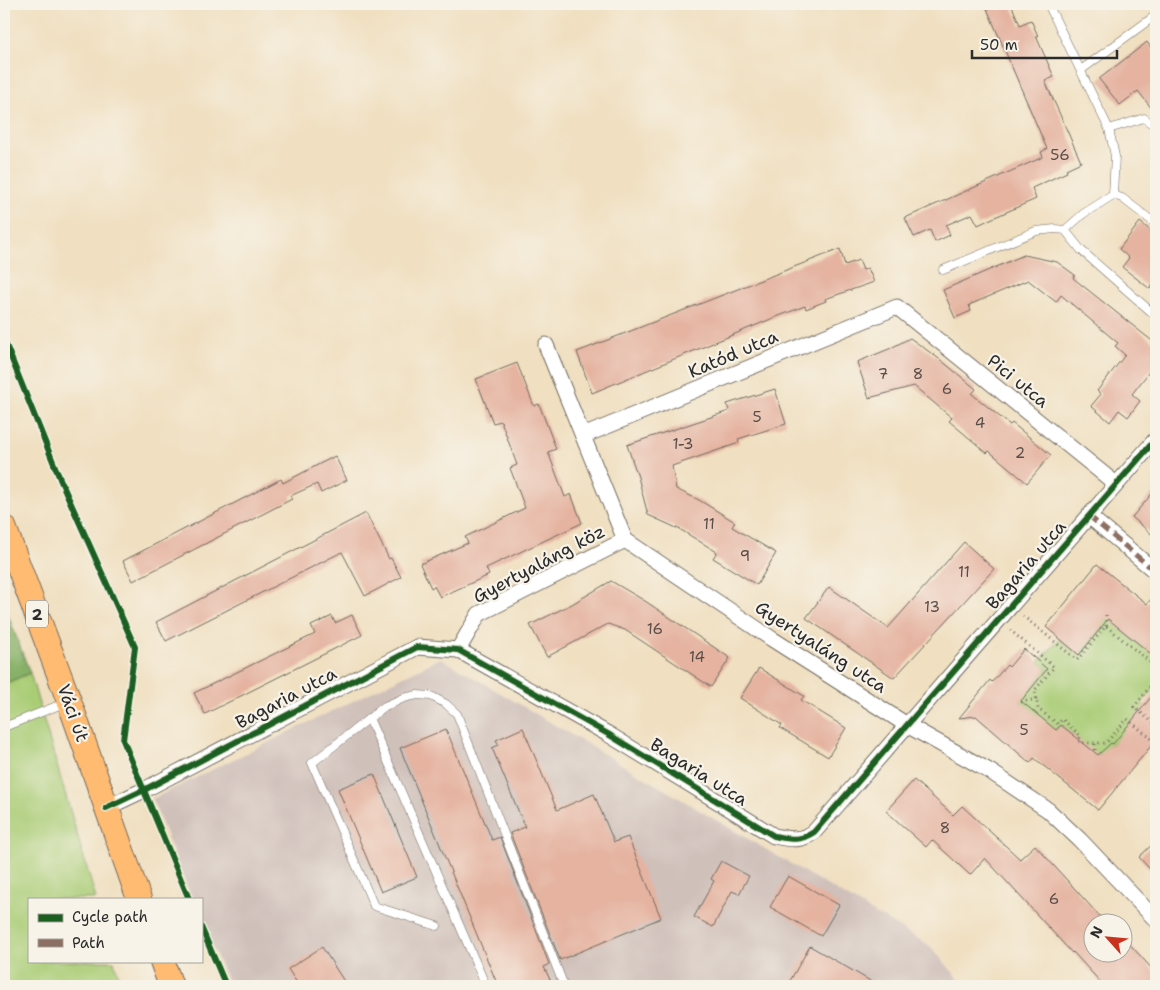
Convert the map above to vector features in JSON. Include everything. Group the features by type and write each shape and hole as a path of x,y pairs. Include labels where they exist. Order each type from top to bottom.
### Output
{"main road":[{"name":"Váci út","path":"4,527 69,701 139,898"},
{"path":"162,962 171,986"}],"street":[{"name":"Katód utca","path":"583,436 897,307"},
{"name":"Pici utca","path":"897,307 1116,484"},
{"path":"546,345 625,540"},
{"name":"Bagaria utca","path":"106,808 144,790 416,647 458,650 608,734 774,836 792,839 804,838 814,832 1156,438"},
{"path":"1089,516 1156,572"},
{"name":"Gyertyaláng köz","path":"458,650 479,614 625,540"},
{"name":"Gyertyaláng utca","path":"625,540 772,639 907,725 991,772 1048,810 1086,846 1156,920"}],"lane":[{"path":"1048,4 1109,129 1115,156 1113,195"},
{"path":"1081,70 1156,15"},
{"path":"1109,129 1144,118 1156,127"},
{"path":"1113,195 1122,198 1156,224"},
{"path":"1065,230 1083,214 1113,195"},
{"path":"943,270 1036,231 1065,230 1081,250 1156,316"},
{"path":"438,926 374,906 312,763 385,706 417,695 431,696 446,704 457,714 564,986"},
{"path":"4,727 69,701"},
{"path":"369,718 486,986"}],"path":[{"path":"1011,606 1077,660 1106,626 1106,614"},
{"path":"998,620 1054,667 1035,690 1038,709 1058,724 1062,720 1081,736 1078,741 1083,744 1106,743 1127,719 1156,742"},
{"path":"1106,626 1156,667"},
{"path":"1156,679 1134,707 1156,725"},
{"path":"1021,702 1037,699"},
{"path":"1095,744 1096,754"}],"shaded area":[{"path":"441,658 930,946 965,986 230,986 202,923 202,898 192,898 152,799"}],"green space":[{"path":"4,604 30,673 4,684"},
{"path":"1111,614 1124,632 1156,657 1156,687 1142,703 1146,707 1113,744 1111,743 1100,754 1092,754 1061,725 1056,730 1022,708 1021,697 1047,669 1039,662 1059,639 1079,655"},
{"path":"30,673 96,898 28,898 28,962 114,962 124,986 4,986 4,684"}],"building":[{"path":"985,4 1011,4 1020,25 1031,20 1054,77 1045,81 1081,162 1066,169 1067,172 1032,188 1036,199 978,225 972,214 946,225 950,235 935,242 930,230 914,237 905,218 1043,157 1041,152 1047,149"},
{"path":"1147,42 1156,55 1156,114 1138,91 1120,105 1099,79"},
{"path":"1140,222 1156,235 1156,280 1150,289 1122,267 1129,258 1119,249"},
{"path":"840,249 845,265 859,260 863,270 868,268 874,282 825,299 826,301 806,309 805,306 771,319 592,393 577,352"},
{"path":"1024,255 1057,262 1075,275 1073,278 1156,344 1156,363 1132,394 1140,401 1128,417 1119,410 1110,422 1091,406 1101,394 1097,391 1125,355 1115,346 1118,343 1061,295 1056,302 1028,280 969,305 971,311 955,318 943,290"},
{"path":"910,338 976,389 972,394 1051,455 1027,483 949,421 952,418 914,386 869,398 857,362"},
{"path":"517,363 534,406 539,404 556,449 548,452 565,497 571,494 582,523 486,568 489,575 440,597 434,586 431,588 420,564 468,543 465,537 525,508 510,468 517,465 501,421 493,423 476,379"},
{"path":"775,389 786,424 738,439 739,443 672,466 676,489 699,500 735,522 732,527 776,553 757,585 713,558 717,552 681,530 648,515 627,445 729,411 727,404"},
{"path":"335,456 347,480 321,493 317,484 290,496 292,499 133,581 123,561 281,479 283,483"},
{"path":"1156,489 1156,538 1132,517"},
{"path":"366,513 389,559 391,558 401,577 365,596 342,552 166,641 156,622"},
{"path":"964,542 994,569 894,678 806,618 829,587 888,628"},
{"path":"1097,564 1147,604 1156,593 1156,658 1108,619 1079,655 1046,627"},
{"path":"611,581 645,601 730,658 711,687 625,630 608,624 547,657 530,625 572,604"},
{"path":"352,615 362,635 205,714 194,693 315,634 311,626 332,616 335,623"},
{"path":"1024,649 1047,669 1021,701 1056,730 1061,725 1098,755 1111,743 1113,744 1156,691 1156,740 1098,810 1034,758 1030,763 976,716 959,718 990,680 992,682 1007,665 1009,667"},
{"path":"759,668 804,696 801,700 846,728 828,757 780,728 782,725 740,698"},
{"path":"523,728 557,810 594,794 614,842 628,837 661,918 560,960 510,833 525,827 492,748 499,745 496,740"},
{"path":"446,729 492,840 500,837 549,964 544,967 553,986 498,986 400,748"},
{"path":"374,774 417,877 381,892 338,789"},
{"path":"914,780 953,815 962,806 1020,859 1035,845 1096,912 1082,912 1082,962 985,858 970,875 932,840 926,847 886,811"},
{"path":"1156,841 1156,876 1139,857"},
{"path":"721,861 749,876 739,894 732,891 713,927 694,917 714,881 711,879"},
{"path":"788,876 839,905 821,936 770,907"},
{"path":"810,946 879,986 787,986"},
{"path":"322,947 347,986 299,986 288,969"},
{"path":"1132,947 1156,973 1156,986 1104,986 1082,962 1132,962"}],"marked path":[{"path":"1089,516 1156,572"}],"cycle path":[{"path":"4,340 60,479 135,647 123,740 189,898"},
{"path":"106,808 417,647 458,650 608,734 774,836 790,839 804,837 814,832 1156,439"},
{"path":"202,929 226,986"}]}
